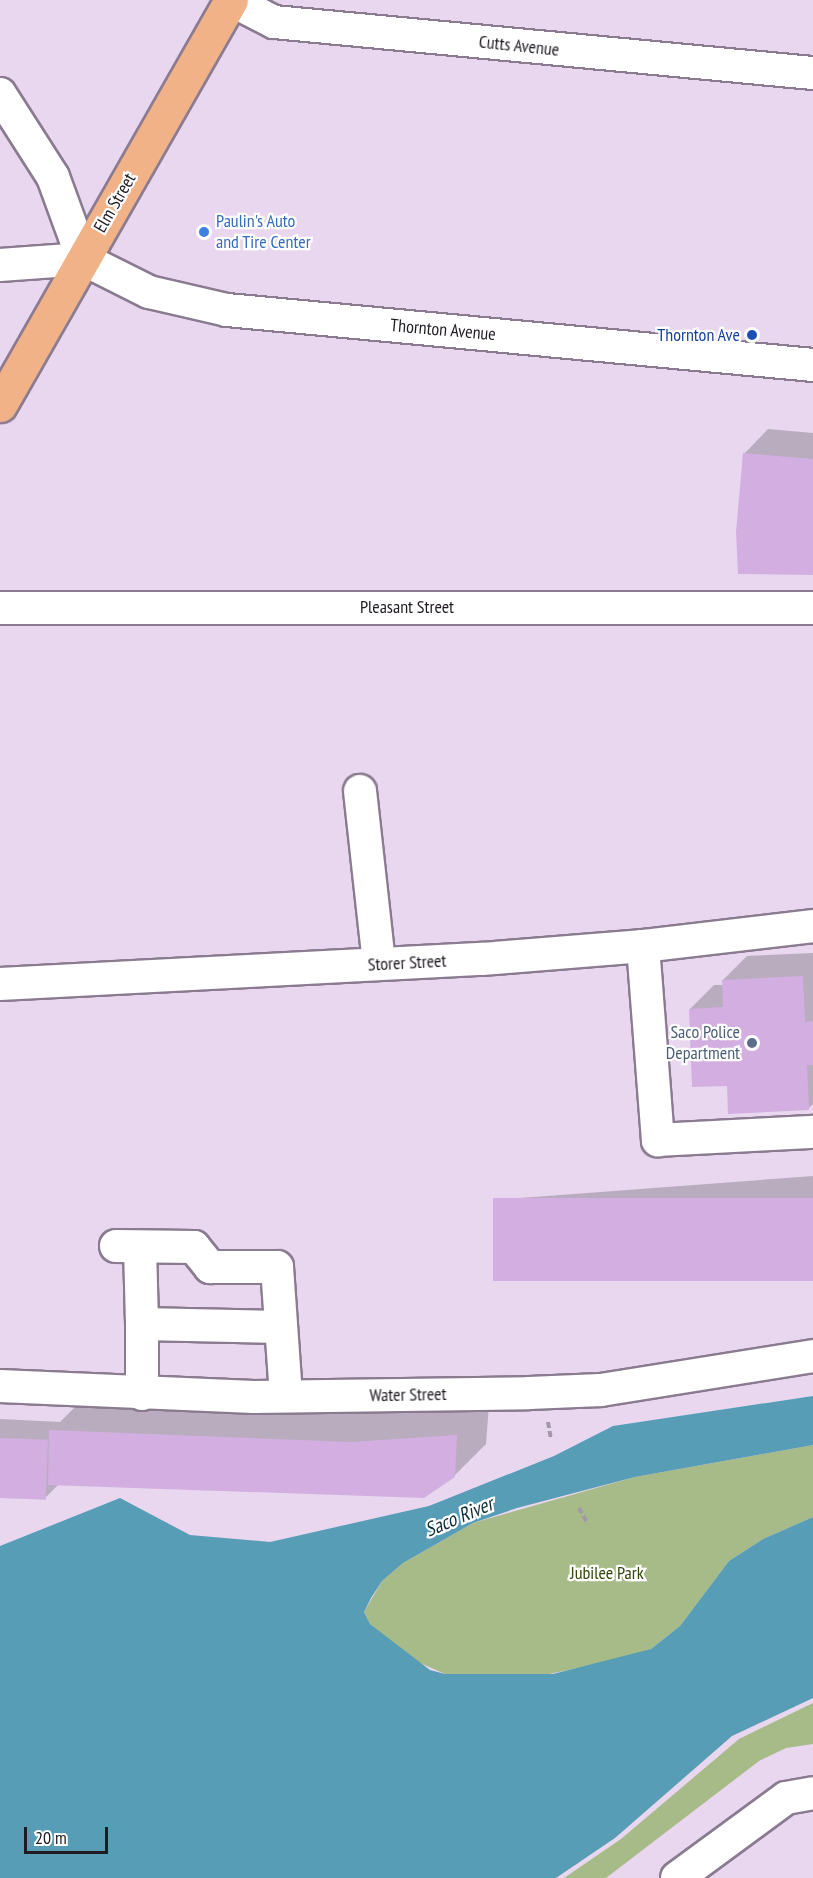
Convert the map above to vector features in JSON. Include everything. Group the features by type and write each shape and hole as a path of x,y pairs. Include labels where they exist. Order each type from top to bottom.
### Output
{"main road":[{"name":"Elm Street","path":"0,405 231,0"}],"street":[{"name":"Cutts Avenue","path":"231,0 274,22 813,73"},
{"path":"0,94 53,177 83,259 0,265"},
{"name":"Thornton Avenue","path":"83,259 149,292 227,310 813,365"},
{"name":"Pleasant Street","path":"0,608 813,608"},
{"path":"360,791 379,964"},
{"name":"Storer Street","path":"0,984 379,964 643,946 813,926"},
{"path":"643,946 658,1140 813,1132"},
{"path":"142,1394 142,1324 128,1246 194,1247 210,1267 277,1266 286,1396"},
{"path":"142,1324 281,1327"},
{"name":"Water Street","path":"0,1386 142,1394 286,1396 601,1390 813,1356"},
{"path":"677,1878 786,1798 813,1793"}],"path":[{"path":"546,1412 551,1439"},
{"path":"579,1508 588,1524"}],"green space":[{"name":"Jubilee Park","path":"813,1445 813,1517 763,1539 729,1561 680,1626 651,1649 633,1656 540,1676 445,1674 411,1659 370,1624 364,1612 382,1581 403,1563 473,1523 635,1477"},
{"path":"813,1703 813,1744 786,1748 759,1761 606,1878 564,1878 621,1839 739,1739"}],"water":[{"name":"Saco River","path":"813,1396 813,1445 635,1477 517,1508 473,1523 403,1563 382,1581 371,1598 364,1612 370,1624 430,1670 445,1674 553,1674 651,1649 680,1626 729,1561 763,1539 813,1517 813,1698 732,1736 615,1838 556,1878 0,1878 0,1546 120,1498 190,1535 270,1542 429,1506 554,1456 613,1426"}],"building":[{"path":"743,453 813,459 813,575 738,574 736,532"},
{"name":"Saco Police Department","path":"803,976 805,1022 813,1021 813,1065 807,1065 809,1110 728,1114 727,1086 692,1087 689,1009 723,1007 722,980"},
{"path":"493,1198 813,1198 813,1281 493,1281"},
{"path":"49,1430 351,1442 457,1435 455,1477 424,1498 48,1485"},
{"path":"0,1438 48,1440 46,1500 0,1498"}],"place":[{"name":"Paulin's Auto and Tire Center","path":"204,232"},
{"name":"Thornton Ave","path":"752,335"},
{"name":"Saco Police Department","path":"752,1043"}]}
